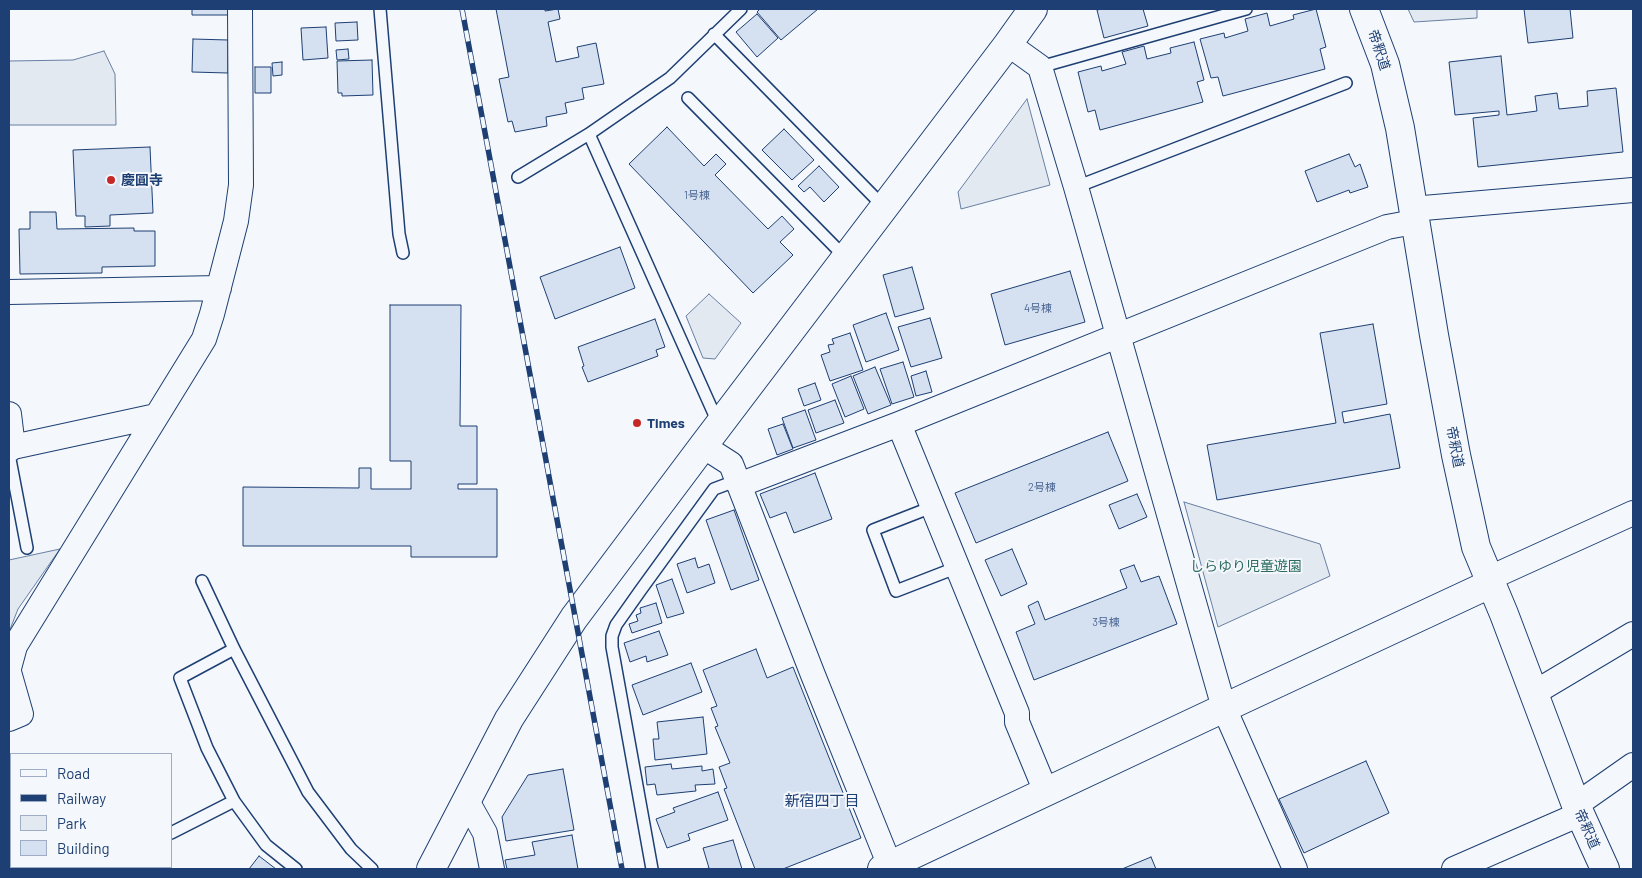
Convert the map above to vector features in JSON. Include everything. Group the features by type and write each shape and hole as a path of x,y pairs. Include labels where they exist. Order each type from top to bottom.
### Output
{"street":[{"path":"9,668 16,646 204,338 236,221 241,185 240,9"},
{"path":"431,869 509,719 574,618 1034,9"},
{"name":"帝釈道","path":"1364,9 1385,64 1400,128 1413,215 1456,455 1476,547 1491,581 1578,810 1605,869"},
{"path":"1008,44 1040,67 1224,708 1295,869"},
{"path":"738,482 899,424 1413,215 1633,190"},
{"path":"9,292 219,288"},
{"path":"9,414 10,450 156,416"},
{"path":"899,424 1017,713 1017,722 1046,792"},
{"path":"703,446 731,464 886,867 1490,584 1492,577 1633,513"},
{"path":"1534,693 1633,634"},
{"path":"9,672 22,714 9,719"},
{"path":"1454,869 1578,810 1633,765"},
{"path":"467,801 485,833 492,869"}],"lane":[{"path":"380,9 399,234 403,253"},
{"path":"518,177 589,134 670,78 741,9"},
{"path":"1040,67 1246,9"},
{"path":"714,34 884,207"},
{"path":"1076,187 1346,83"},
{"path":"688,98 846,258"},
{"path":"589,134 719,425"},
{"path":"10,450 28,548"},
{"path":"652,869 612,647 612,636 616,625 640,590 714,489 738,482"},
{"path":"932,507 873,530 896,591 958,567"},
{"path":"202,582 234,649 308,792 351,849 372,869"},
{"path":"234,649 180,678 207,748 234,802 266,845 296,869"},
{"path":"172,833 234,802"}],"green space":[{"path":"1408,9 1477,9 1477,18 1414,22"},
{"path":"104,51 115,74 116,125 9,125 9,61 73,60"},
{"path":"1027,99 1050,185 961,209 958,192"},
{"path":"709,294 741,323 715,359 703,358 686,316"},
{"name":"しらゆり児童遊園","path":"1184,502 1320,544 1330,576 1218,627"},
{"path":"60,549 18,609 9,632 9,560"}],"building":[{"path":"192,9 228,9 228,15 192,15"},
{"path":"496,9 545,9 545,11 558,9 560,19 548,22 556,62 579,57 577,47 596,43 604,84 582,88 584,99 565,103 567,113 546,117 547,126 515,132 512,121 508,122 499,79 509,77"},
{"path":"760,9 818,9 781,40 757,12"},
{"path":"1143,9 1148,26 1104,38 1097,10"},
{"path":"1316,9 1326,47 1320,49 1325,69 1223,96 1218,77 1211,78 1200,39 1224,33 1225,38 1248,31 1245,19 1267,13 1270,26 1294,19 1293,15"},
{"path":"1524,9 1570,9 1573,38 1528,43"},
{"path":"757,14 778,38 757,57 736,32"},
{"path":"357,22 358,40 336,41 335,23"},
{"path":"326,27 328,58 303,60 301,28"},
{"path":"193,39 228,40 228,73 192,72"},
{"path":"1194,42 1204,80 1197,82 1203,102 1100,130 1095,110 1088,112 1078,72 1101,66 1102,71 1126,64 1122,52 1144,46 1147,59 1171,53 1170,48"},
{"path":"348,49 349,59 337,60 336,50"},
{"path":"1501,56 1507,115 1537,111 1535,96 1557,93 1559,109 1588,106 1587,91 1616,88 1623,152 1478,167 1473,118 1499,115 1499,111 1455,115 1449,62"},
{"path":"372,60 373,95 342,96 342,93 338,93 337,61"},
{"path":"282,62 282,75 273,76 272,63"},
{"path":"255,67 271,67 271,93 255,93"},
{"path":"667,127 704,166 716,154 726,164 715,175 768,229 782,216 794,229 780,242 793,255 753,293 629,164"},
{"path":"784,129 814,160 792,180 762,150"},
{"path":"150,147 153,213 110,215 110,226 85,227 85,216 76,216 73,150"},
{"path":"1349,154 1355,167 1360,164 1368,187 1350,193 1349,190 1317,202 1305,171"},
{"path":"819,166 839,187 824,202 810,187 804,192 798,186"},
{"path":"30,212 56,212 57,229 134,228 134,231 155,231 155,266 102,267 102,273 20,274 19,229 30,229"},
{"path":"620,247 635,288 555,319 540,277"},
{"path":"912,267 924,309 895,317 883,275"},
{"path":"1070,271 1085,322 1005,345 991,294"},
{"path":"390,305 461,305 460,426 477,426 477,484 458,484 458,489 497,489 497,557 411,557 411,546 243,546 243,487 359,488 359,468 371,468 371,489 411,489 411,461 390,461"},
{"path":"886,313 899,350 866,362 853,325"},
{"path":"930,318 942,358 911,367 898,327"},
{"path":"655,319 665,347 656,350 658,356 588,382 582,367 584,366 578,347"},
{"path":"1373,324 1387,404 1342,412 1344,423 1390,414 1400,468 1217,500 1207,445 1336,423 1320,333"},
{"path":"850,333 863,370 830,381 821,355 830,352 828,345 834,344 832,339"},
{"path":"903,362 914,397 892,404 880,369"},
{"path":"875,367 891,405 868,414 853,376"},
{"path":"926,371 932,392 916,396 911,376"},
{"path":"851,376 864,409 845,417 832,384"},
{"path":"815,383 821,400 804,406 798,389"},
{"path":"835,400 844,423 816,433 808,410"},
{"path":"805,410 816,440 793,448 782,418"},
{"path":"783,424 793,449 777,455 768,429"},
{"path":"1108,432 1128,481 976,543 955,493"},
{"path":"815,473 832,519 794,533 786,512 770,518 760,494"},
{"path":"1137,494 1147,517 1119,529 1109,505"},
{"path":"734,510 759,580 731,590 706,520"},
{"path":"1012,549 1027,584 1001,596 985,560"},
{"path":"695,558 698,568 709,564 715,583 687,593 677,564"},
{"path":"1134,565 1141,582 1159,576 1177,624 1034,680 1016,632 1035,624 1028,606 1038,601 1045,620 1127,588 1120,570"},
{"path":"672,579 684,613 667,618 656,585"},
{"path":"656,603 662,623 632,633 629,624 638,621 636,615 641,613 640,608"},
{"path":"659,631 668,655 647,662 646,656 630,662 624,643"},
{"path":"756,649 767,678 793,667 861,838 783,869 755,869 724,789 727,788 719,767 730,763 715,727 718,726 711,708 717,706 703,670"},
{"path":"691,663 702,692 643,715 632,685"},
{"path":"703,717 707,754 655,760 653,739 659,739 657,722"},
{"path":"1366,761 1389,813 1304,853 1279,799"},
{"path":"671,764 672,769 702,766 702,771 713,769 715,784 695,785 696,791 657,795 655,784 647,785 645,767"},
{"path":"563,769 574,830 506,841 502,817 528,775"},
{"path":"718,792 728,820 688,834 690,840 667,848 656,819 675,812 673,808"},
{"path":"572,835 578,869 507,869 505,860 535,855 532,842"},
{"path":"733,840 742,869 705,869 709,868 703,848"},
{"path":"259,856 276,869 249,869"},
{"path":"1151,857 1156,869 1122,869"}],"railway":[{"path":"462,9 622,869"}],"place":[{"name":"慶圓寺","path":"111,180"},
{"name":"Times","path":"637,423"}],"district":[{"name":"新宿四丁目","path":"822,801"}]}
